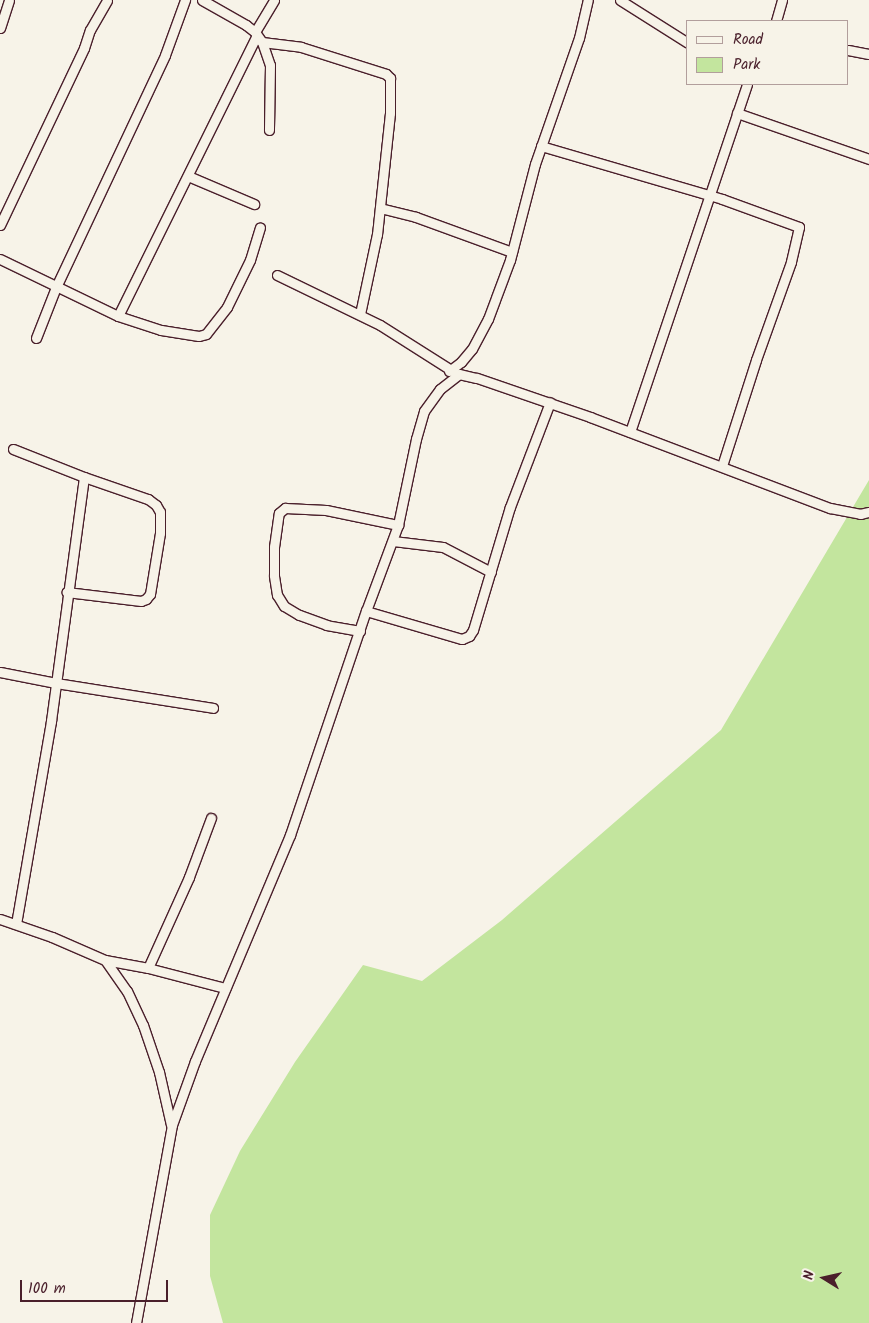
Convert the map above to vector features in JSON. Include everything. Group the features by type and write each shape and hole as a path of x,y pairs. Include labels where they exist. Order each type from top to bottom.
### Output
{"street":[{"path":"0,28 9,0"},
{"path":"0,225 84,48 90,30 108,0"},
{"path":"36,338 56,287 164,55 185,0"},
{"path":"202,0 233,16 258,36 301,47 386,74 390,78 390,113 377,234 360,314"},
{"path":"118,316 258,36 274,0"},
{"path":"449,370 460,362 472,349 488,319 512,252 541,146 579,38 588,0"},
{"path":"620,0 686,42"},
{"path":"776,20 782,0"},
{"path":"258,36 270,65 268,130"},
{"path":"849,50 869,54"},
{"path":"630,432 747,85"},
{"path":"736,113 869,159"},
{"path":"541,146 710,196 797,225 800,230 722,466"},
{"path":"188,176 254,204"},
{"path":"380,208 416,217 512,252"},
{"path":"0,259 118,316 161,330 199,336 206,334 227,308 250,260 260,227"},
{"path":"277,275 360,314 458,374 495,383 550,402 830,508 860,514 869,512"},
{"path":"136,1323 172,1125 224,988 258,913 290,835 366,611 393,541 424,411 440,389 458,374"},
{"path":"366,611 462,639 469,636 473,630 510,507 550,402"},
{"path":"13,448 84,477 148,499 156,505 161,520 160,533 150,594 146,599 141,601 67,592"},
{"path":"16,924 56,683 84,477"},
{"path":"360,631 327,625 299,615 284,606 276,595 274,547 279,513 285,508 326,510 398,525"},
{"path":"393,541 442,547 491,572"},
{"path":"0,672 56,683 213,708"},
{"path":"148,968 189,877 211,818"},
{"path":"0,920 52,937 105,960 148,968 224,988"},
{"path":"105,960 127,991 143,1025 172,1125"}],"green space":[{"path":"869,480 869,1323 223,1323 210,1276 210,1215 240,1151 295,1062 363,965 422,981 502,920 721,730"}]}
